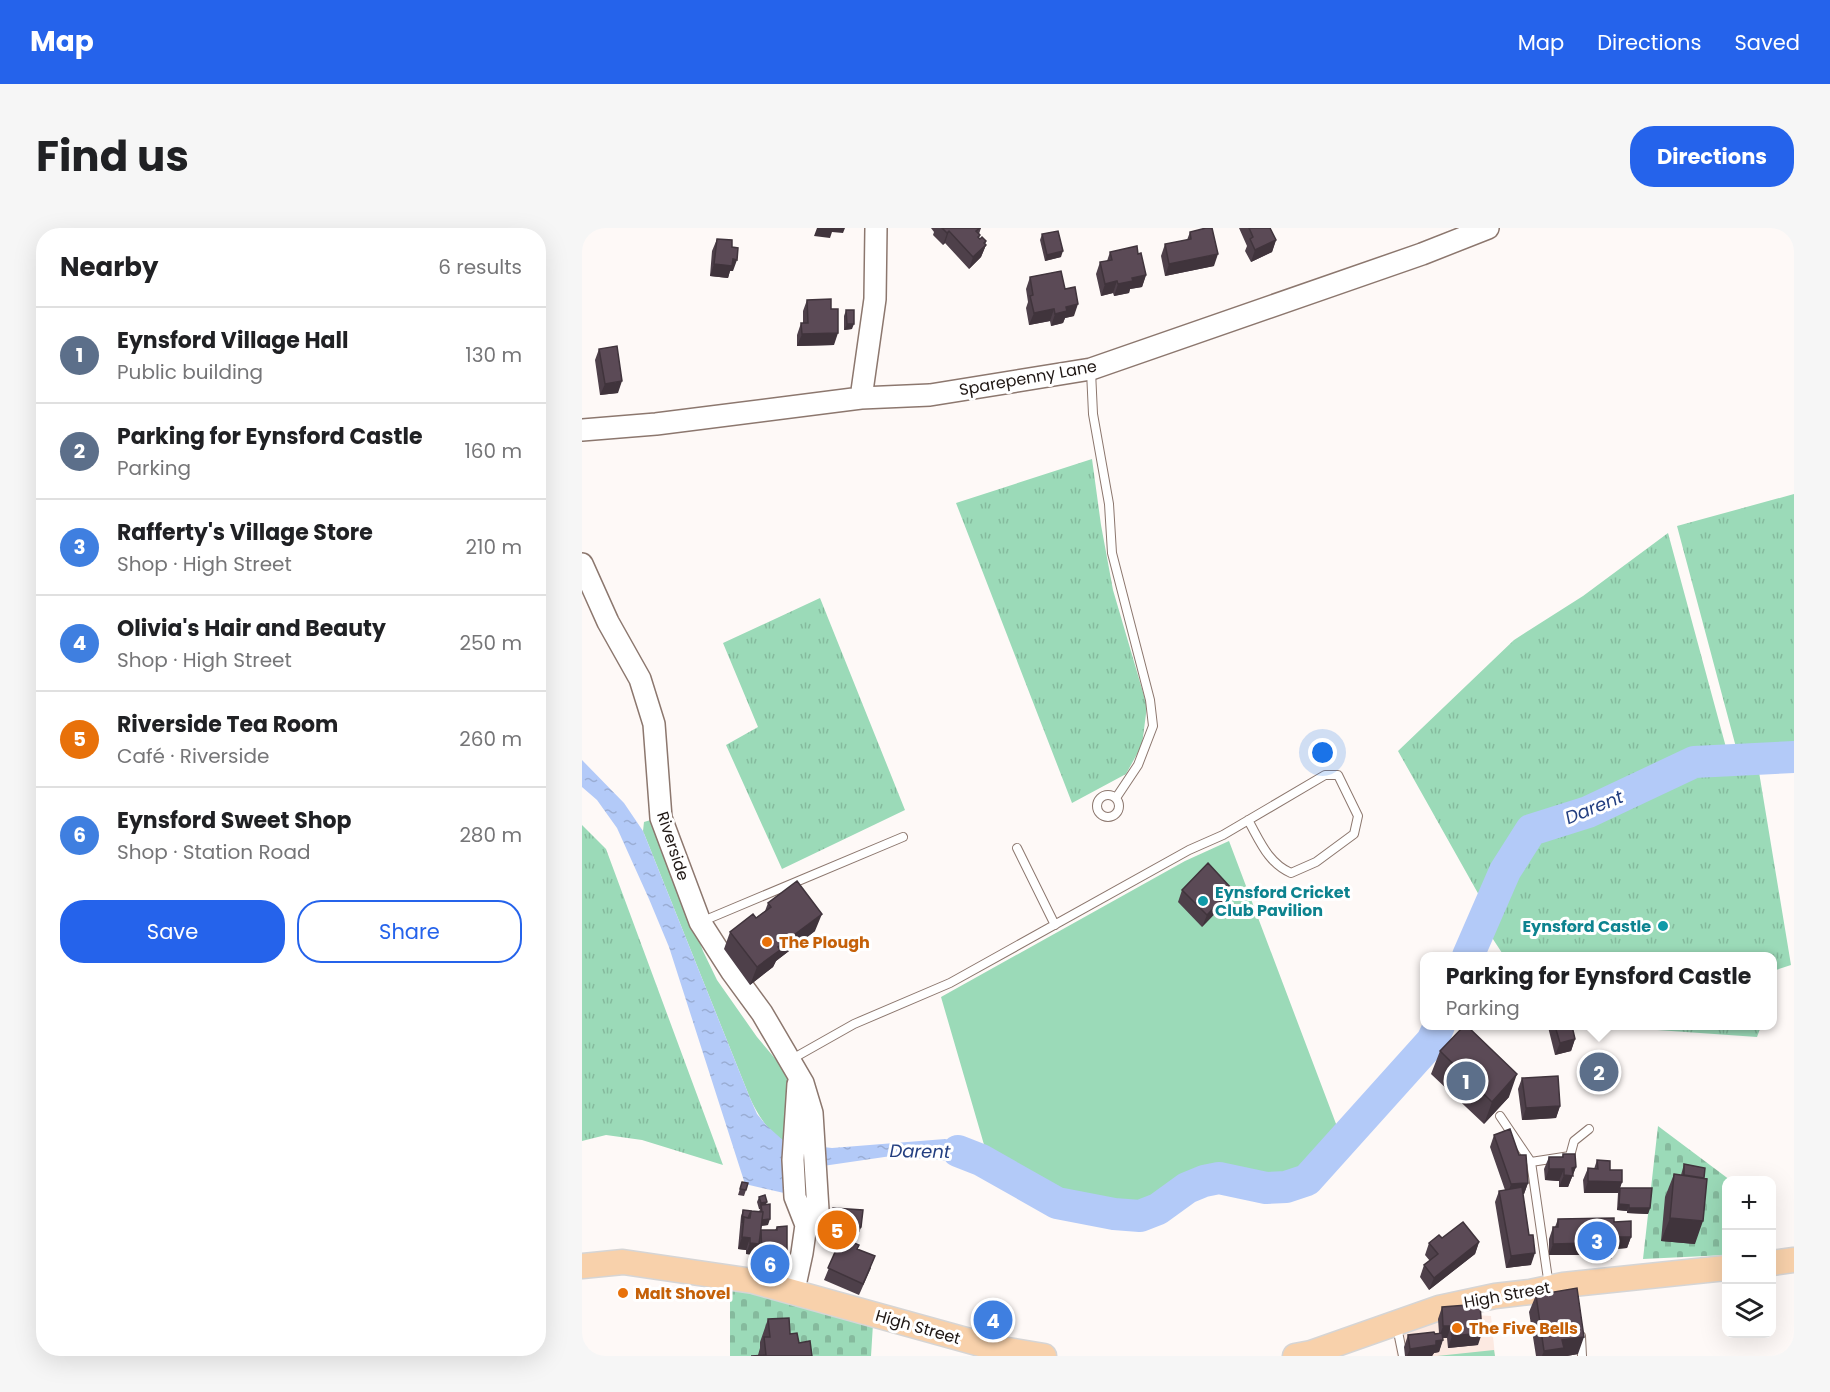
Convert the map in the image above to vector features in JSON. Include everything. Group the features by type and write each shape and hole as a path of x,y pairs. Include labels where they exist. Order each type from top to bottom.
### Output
{"main road":[{"path":"1776,1262 1794,1260"},
{"name":"High Street","path":"582,1266 623,1262 753,1281 794,1290 984,1345 1044,1356"},
{"name":"High Street","path":"1295,1356 1311,1353 1439,1308 1549,1287 1577,1289 1722,1269"}],"street":[{"path":"861,398 875,299 876,228"},
{"name":"Sparepenny Lane","path":"582,430 656,424 861,398 930,395 1091,369 1422,254 1488,228"},
{"name":"Riverside","path":"582,564 608,622 640,679 654,724 661,818 700,922 795,1068 812,1113 815,1140 812,1218 794,1290"},
{"name":"Riverside","path":"795,1068 795,1197 812,1218"}],"lane":[{"path":"1091,369 1093,414 1109,504 1112,553 1150,700 1153,726 1138,765 1116,798"},
{"path":"795,1068 854,1024 950,983 1248,820 1325,775 1338,775 1358,816 1354,834 1316,862 1291,873 1279,868 1248,820"},
{"path":"700,922 903,837"},
{"path":"1017,848 1055,925"},
{"path":"1500,1116 1531,1162 1549,1287"},
{"path":"1531,1162 1570,1155 1574,1141 1589,1129"},
{"path":"1396,1323 1403,1356"},
{"path":"1580,1331 1582,1356"}],"shaded area":[{"path":"1475,1315 1491,1316 1495,1356 1397,1356 1393,1333 1436,1320"}],"green space":[{"path":"1092,459 1113,590 1147,706 1142,745 1126,774 1072,803 956,503"},
{"path":"1794,494 1794,748 1737,751 1677,526"},
{"path":"1668,533 1727,751 1695,753 1581,808 1529,823 1498,869 1484,904 1398,751 1514,640 1583,596"},
{"path":"820,598 905,810 782,869 726,745 758,727 723,643"},
{"path":"1758,766 1791,965 1777,970 1777,952 1501,952 1489,933 1513,871 1536,835 1592,818 1697,769"},
{"path":"654,819 703,951 717,980 757,1037 788,1074 791,1143 772,1132 761,1119 750,1098 643,831 644,822"},
{"path":"582,825 606,849 723,1165 642,1140 606,1135 582,1141"},
{"path":"1229,841 1341,1137 1305,1174 1268,1182 1219,1171 1188,1180 1141,1207 1092,1203 1021,1179 985,1148 941,997 1185,861"},
{"path":"1657,1030 1760,1030 1757,1037"},
{"path":"1658,1126 1725,1176 1722,1176 1722,1255 1643,1259"},
{"path":"730,1289 797,1302 873,1324 871,1356 730,1356"},
{"path":"1494,1350 1495,1356 1437,1356"}],"water":[{"path":"582,760 624,803 643,831 750,1098 757,1114 766,1125 786,1143 832,1148 945,1139 972,1145 1003,1159 991,1178 964,1162 913,1158 905,1154 816,1167 810,1211 792,1208 784,1193 745,1184 669,947 617,828 597,800 582,787"}],"building":[{"path":"942,228 980,228 976,231 980,235 978,237 986,241 984,243 986,245 973,257 949,231 947,233"},
{"path":"1212,228 1218,254 1169,264 1165,244 1191,239 1190,232"},
{"path":"1249,228 1270,228 1276,240 1255,250 1250,239 1253,237"},
{"path":"1058,231 1063,251 1047,255 1042,234"},
{"path":"717,239 732,240 732,247 738,248 737,260 733,259 732,266 714,264"},
{"path":"1137,246 1146,275 1132,278 1133,281 1105,284 1100,262 1112,260 1110,252"},
{"path":"1061,271 1065,289 1075,287 1078,304 1066,307 1067,311 1055,314 1054,309 1034,313 1030,296 1033,295 1030,277"},
{"path":"831,299 831,309 838,309 838,333 802,334 801,323 808,323 807,300"},
{"path":"846,310 854,310 854,324 847,324"},
{"path":"617,346 622,381 605,384 599,349"},
{"path":"1208,863 1232,889 1207,915 1182,890"},
{"name":"The Plough","path":"797,881 822,914 778,947 780,950 757,967 730,932 753,914 756,918 771,907 768,903"},
{"path":"1460,1030 1471,1030 1517,1074 1492,1102 1440,1051"},
{"path":"1556,1030 1573,1030 1575,1039 1560,1043"},
{"path":"1558,1076 1560,1106 1526,1108 1522,1078"},
{"path":"1510,1129 1519,1155 1526,1155 1528,1183 1511,1184 1494,1135"},
{"path":"1563,1154 1575,1154 1576,1167 1572,1168 1573,1176 1564,1175 1564,1169 1549,1169 1549,1157 1563,1157"},
{"path":"1597,1160 1610,1161 1610,1170 1622,1170 1622,1182 1588,1181 1588,1168 1598,1169"},
{"path":"1684,1164 1705,1168 1704,1178 1684,1175"},
{"path":"1674,1174 1707,1179 1703,1221 1670,1218"},
{"path":"742,1182 748,1183 746,1190 740,1189"},
{"path":"1522,1187 1529,1235 1533,1235 1535,1253 1511,1256 1499,1191"},
{"path":"1620,1188 1652,1188 1650,1208 1629,1208 1629,1205 1619,1204"},
{"path":"765,1195 767,1202 761,1203 759,1197"},
{"path":"770,1204 770,1219 762,1220 761,1205"},
{"path":"833,1208 863,1210 861,1227 843,1225 842,1234 831,1234"},
{"path":"743,1210 752,1211 748,1218 744,1217 742,1223"},
{"path":"751,1211 763,1212 759,1244 750,1243 750,1238 742,1237 744,1217 750,1218"},
{"path":"1614,1218 1614,1222 1631,1221 1631,1237 1615,1237 1615,1247 1588,1247 1588,1243 1553,1244 1553,1227 1558,1227 1558,1219"},
{"path":"1463,1222 1479,1242 1434,1278 1424,1265 1438,1254 1429,1243 1439,1235 1442,1238"},
{"path":"787,1226 787,1258 762,1258 761,1230 777,1230 777,1227"},
{"path":"840,1241 849,1245 850,1241 859,1245 857,1249 875,1256 863,1284 828,1268"},
{"path":"1577,1288 1584,1337 1562,1340 1564,1348 1544,1351 1536,1295"},
{"path":"1480,1304 1482,1333 1452,1336 1451,1326 1443,1326 1442,1307"},
{"path":"789,1318 790,1334 797,1333 799,1343 810,1341 812,1356 751,1356 766,1355 764,1337 770,1337 768,1319"},
{"path":"1434,1332 1435,1334 1442,1333 1443,1340 1436,1341 1436,1345 1410,1349 1408,1335"}],"waterway":[{"name":"Darent","path":"1470,952 1505,871 1531,830 1588,812 1694,762 1794,757"},
{"name":"Darent","path":"958,1151 981,1160 1057,1203 1114,1214 1140,1216 1158,1209 1187,1188 1219,1178 1266,1188 1286,1187 1307,1180 1432,1041 1437,1030"}],"place":[{"name":"Eynsford Cricket Club Pavilion","path":"1203,901"},
{"name":"Eynsford Castle","path":"1663,926"},
{"name":"The Plough","path":"767,942"},
{"name":"Parking for Eynsford Castle","path":"1599,1072"},
{"name":"Eynsford Village Hall","path":"1466,1081"},
{"name":"Riverside Tea Room","path":"837,1230"},
{"name":"Rafferty's Village Store","path":"1597,1241"},
{"name":"Eynsford Sweet Shop","path":"770,1264"},
{"name":"Malt Shovel","path":"623,1293"},
{"name":"Olivia's Hair and Beauty","path":"993,1320"},
{"name":"The Five Bells","path":"1457,1328"}]}
